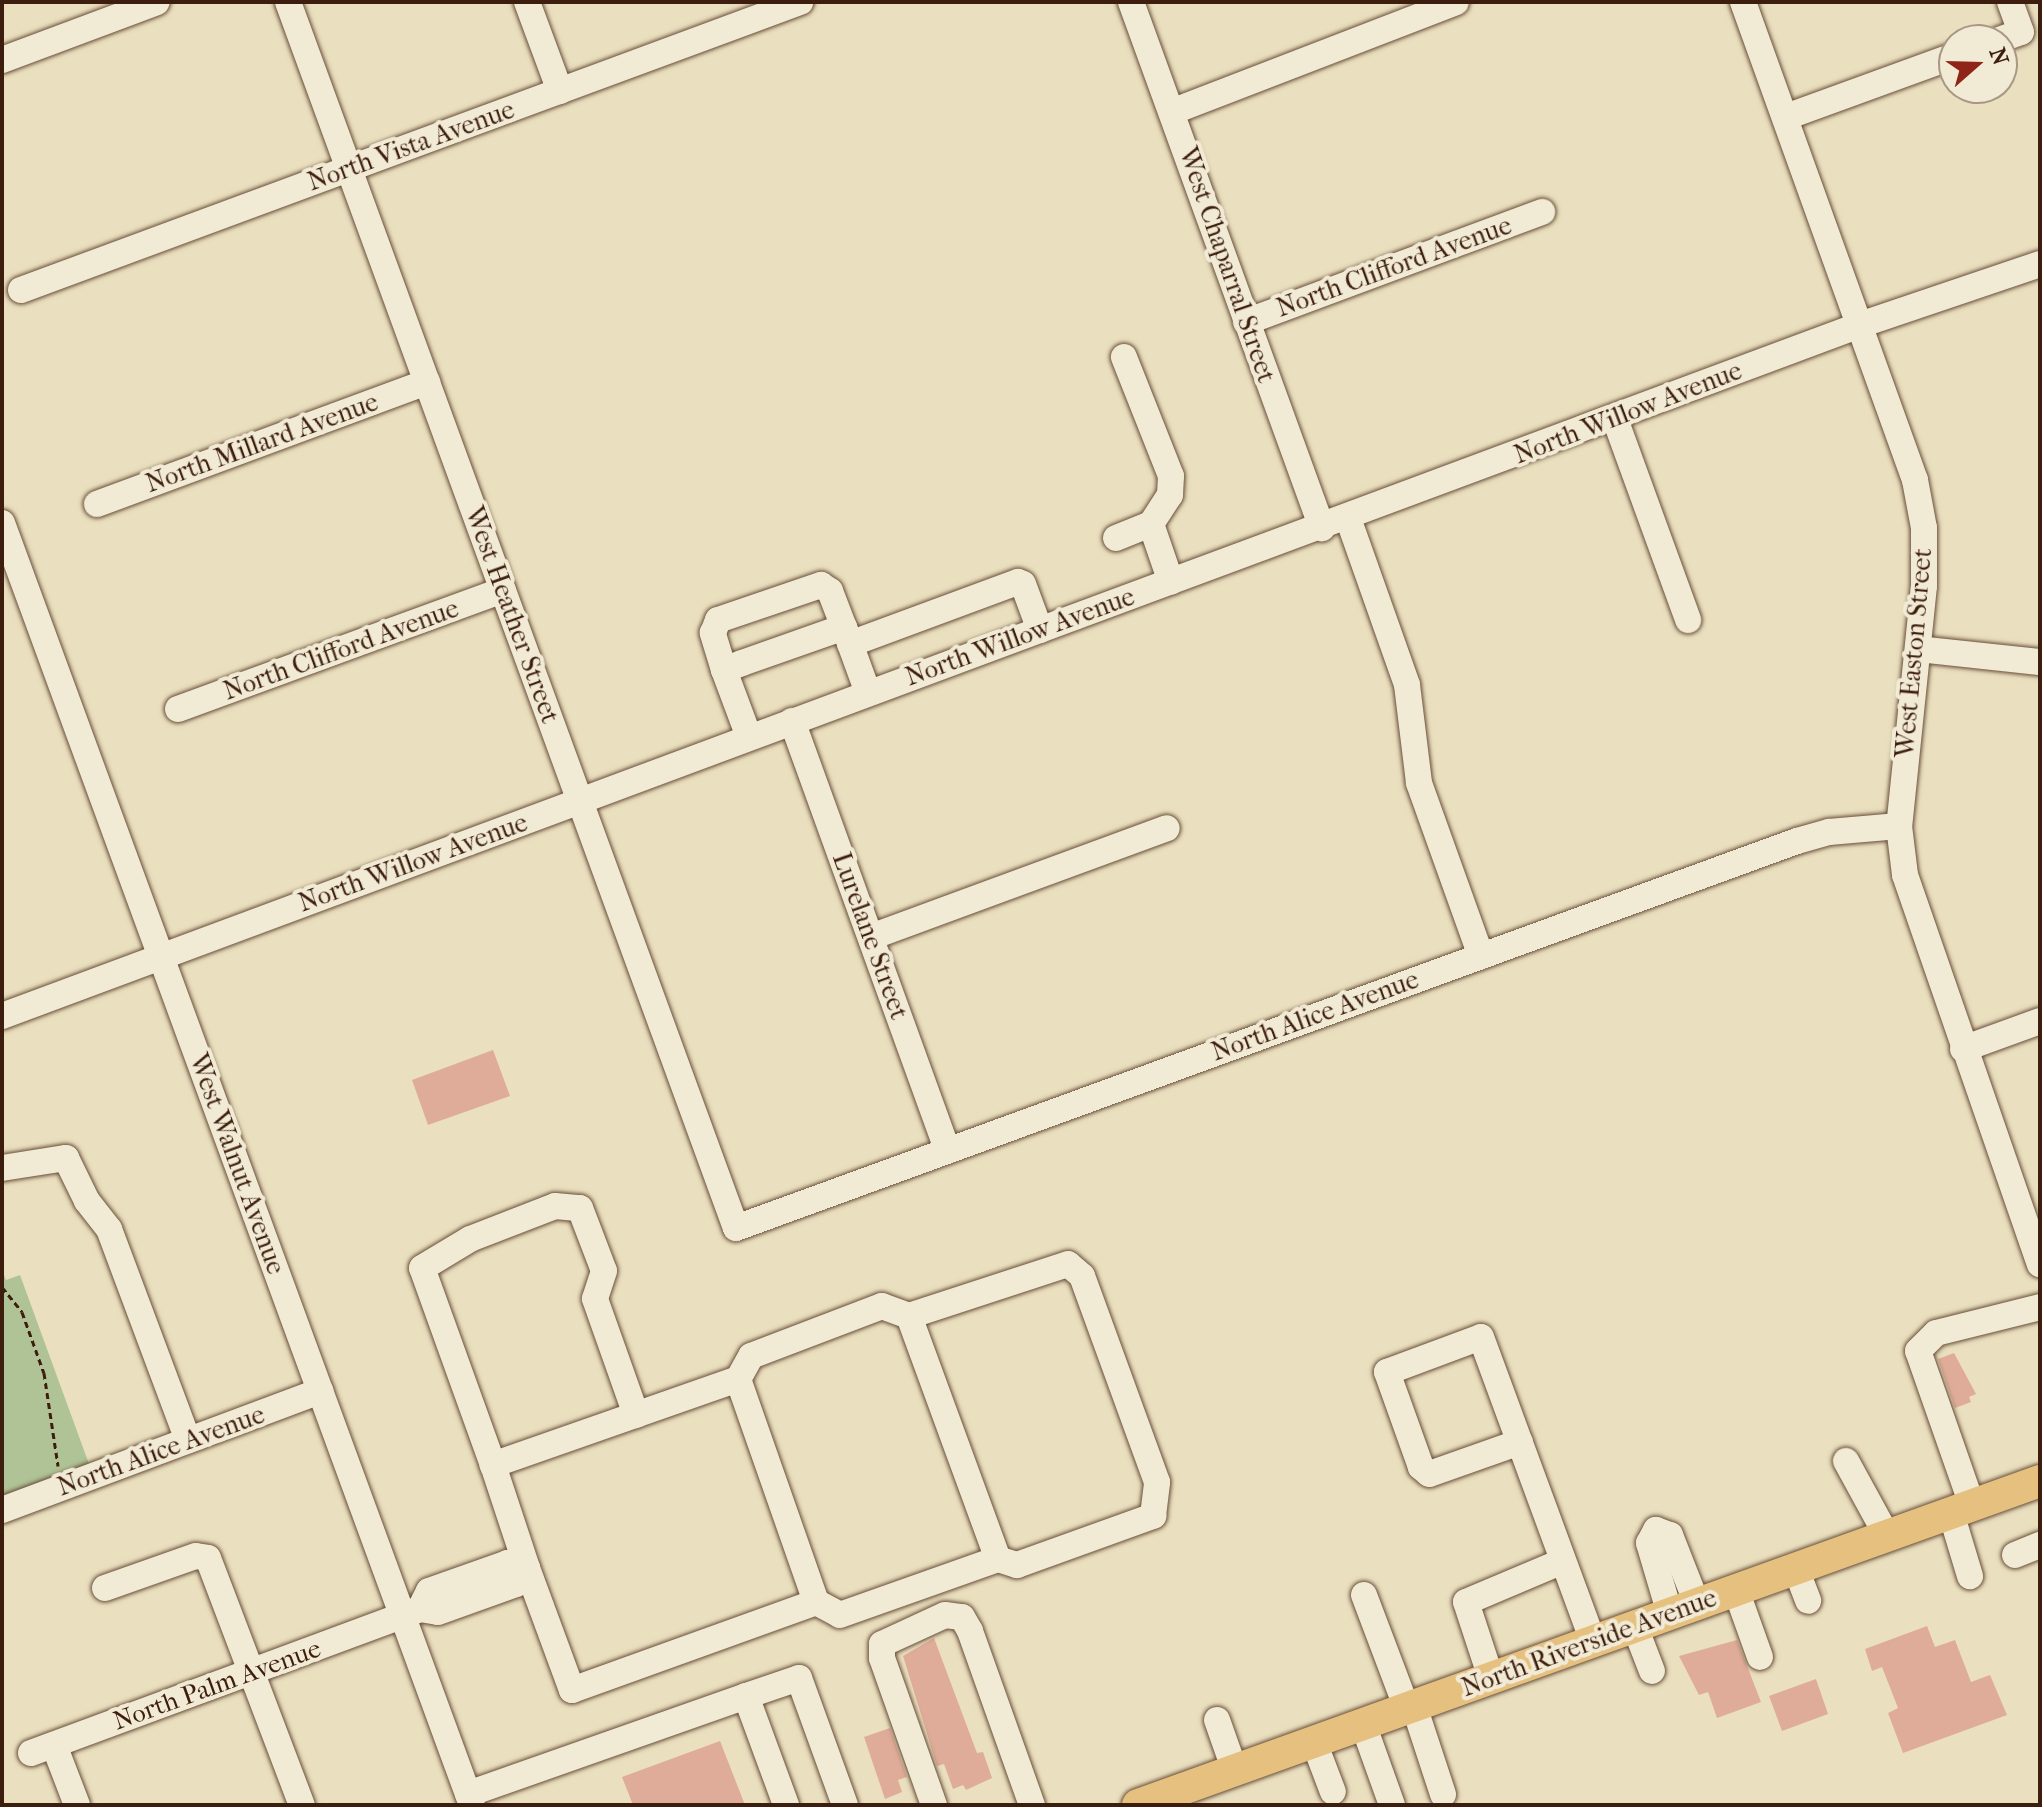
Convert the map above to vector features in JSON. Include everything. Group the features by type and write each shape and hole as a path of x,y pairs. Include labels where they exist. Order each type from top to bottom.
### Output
{"main road":[{"name":"North Riverside Avenue","path":"1142,1804 2040,1481"}],"street":[{"path":"2,60 94,12 157,2"},
{"name":"West Heather Street","path":"288,2 736,1228"},
{"path":"527,2 560,91"},
{"name":"North Vista Avenue","path":"21,290 800,2"},
{"name":"West Chaparral Street","path":"1131,2 1174,111 1246,322 1322,528"},
{"path":"1174,111 1456,2"},
{"name":"West Easton Street","path":"1743,2 1900,430 1920,503 1924,558 1918,649 1899,826 1910,897 1963,1049 2032,1220 2040,1264"},
{"path":"2010,2 2010,24"},
{"path":"1786,117 1938,62"},
{"name":"North Clifford Avenue","path":"1246,322 1542,212"},
{"name":"North Willow Avenue","path":"2,1016 792,721 1322,528 1860,325 2040,264"},
{"path":"1116,538 1151,524 1170,495 1171,476 1124,357"},
{"name":"North Millard Avenue","path":"97,504 427,382"},
{"path":"1615,419 1688,620"},
{"path":"1348,518 1407,685 1419,783 1481,956"},
{"name":"West Walnut Avenue","path":"2,523 320,1391 411,1613 470,1800"},
{"path":"1151,524 1171,582"},
{"path":"724,670 1013,582 1023,584 1040,630"},
{"path":"749,737 713,633 718,620 821,585 830,591 868,693"},
{"name":"North Clifford Avenue","path":"178,709 503,590"},
{"path":"1918,649 2040,662"},
{"name":"Lurelane Street","path":"792,721 948,1151"},
{"name":"North Alice Avenue","path":"736,1228 1797,841 1829,832 1899,826"},
{"path":"871,937 1167,828"},
{"path":"1963,1049 2040,1021"},
{"path":"2,1168 66,1158 87,1201 109,1229 188,1440"},
{"path":"636,1415 595,1299 604,1271 580,1208 555,1206 470,1239 422,1268 572,1690 816,1602"},
{"path":"493,1465 738,1379 751,1356 882,1306 909,1316 1068,1264 1082,1276 1157,1482 1153,1516 1017,1565 998,1559 840,1615 816,1602 738,1379"},
{"path":"1970,1576 1951,1433 1937,1412 1918,1351 1936,1333 1980,1319 1995,1321 2040,1307"},
{"path":"909,1316 998,1559"},
{"path":"1520,1442 1429,1474 1407,1427 1387,1372 1481,1337 1520,1442 1593,1642"},
{"name":"North Alice Avenue","path":"2,1510 320,1391"},
{"path":"1846,1461 1887,1536"},
{"path":"2015,1555 2040,1545"},
{"path":"105,1588 196,1556 208,1558 302,1805"},
{"path":"1491,1678 1466,1602 1563,1561"},
{"name":"North Palm Avenue","path":"77,1805 43,1749 411,1613 438,1612 516,1584 527,1568"},
{"path":"1796,1569 1808,1601"},
{"path":"1736,1590 1760,1657"},
{"path":"1364,1595 1443,1794"},
{"path":"934,1805 882,1658 882,1644 945,1615 962,1617 970,1631 1032,1805"},
{"path":"1635,1627 1652,1671"},
{"path":"470,1800 799,1678 845,1805"},
{"path":"746,1696 786,1805"},
{"path":"1217,1720 1235,1771"},
{"path":"1363,1724 1392,1805"},
{"path":"1314,1742 1333,1792"}],"path":[{"path":"2,1287 22,1312 44,1373 55,1456 66,1486"}],"green space":[{"path":"2,1270 6,1280 20,1275 89,1464 2,1496"}],"building":[{"path":"493,1050 510,1096 428,1125 412,1080"},
{"path":"1954,1353 1976,1394 1969,1397 1971,1402 1955,1408 1938,1359"},
{"path":"1927,1626 1935,1647 1955,1640 1971,1682 1990,1675 2007,1715 1903,1753 1888,1713 1898,1708 1882,1667 1872,1671 1865,1649"},
{"path":"934,1638 977,1753 983,1752 992,1778 966,1790 963,1785 953,1789 944,1764 937,1766 903,1656"},
{"path":"1737,1640 1761,1702 1717,1718 1708,1692 1699,1695 1679,1656"},
{"path":"1816,1679 1828,1714 1782,1731 1769,1696"},
{"path":"890,1728 907,1777 898,1780 902,1792 885,1799 864,1737"},
{"path":"720,1741 745,1805 633,1805 622,1777"}]}
